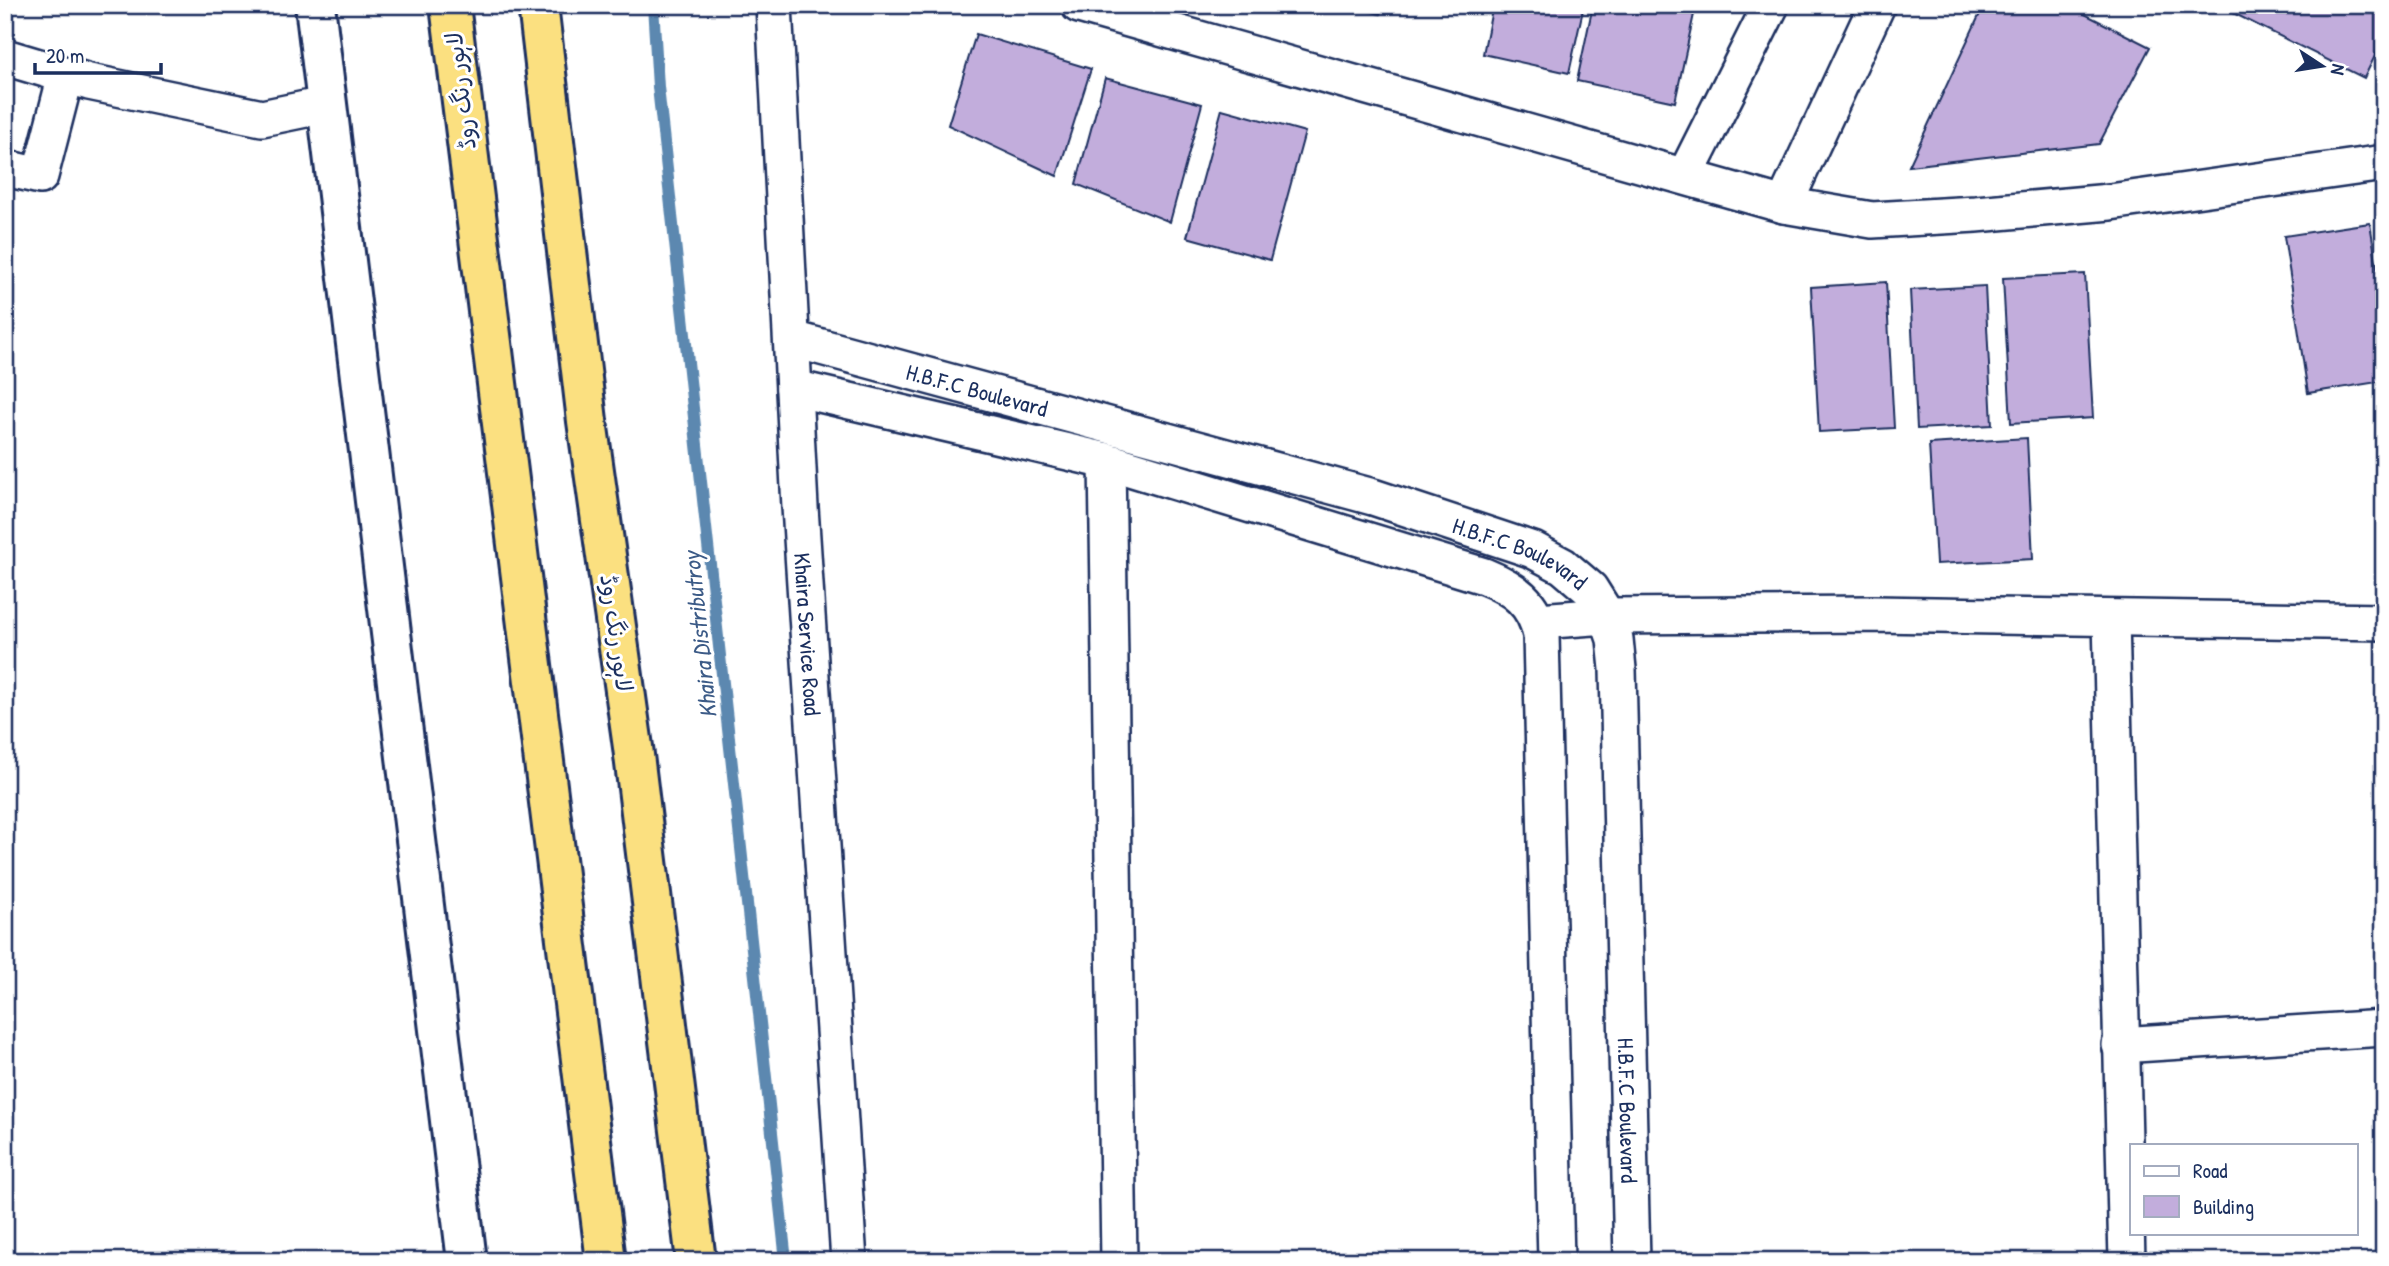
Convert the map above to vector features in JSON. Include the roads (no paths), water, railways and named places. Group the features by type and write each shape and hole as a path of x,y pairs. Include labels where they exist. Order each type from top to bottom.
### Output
{"highway":[{"name":"لاہور رنگ روڈ","path":"450,5 606,1261"},
{"name":"لاہور رنگ روڈ","path":"538,5 587,421 633,747 696,1261"}],"street":[{"path":"315,5 467,1261"},
{"name":"Khaira Service Road","path":"774,5 793,388 849,1261"},
{"path":"1079,5 1784,205 1872,220 2110,202 2384,163"},
{"path":"1685,176 1771,5"},
{"path":"1784,205 1877,5"},
{"path":"5,57 66,75 262,118 325,105"},
{"path":"5,168 40,176 66,75"},
{"name":"H.B.F.C Boulevard","path":"792,339 1373,497 1533,550 1563,566 1590,589 1607,615 1615,639 1618,669 1632,1261"},
{"name":"H.B.F.C Boulevard","path":"793,388 1107,461 1484,576 1507,586 1523,598 1538,621"},
{"path":"1107,461 1119,1261"},
{"path":"1556,1261 1542,645 1538,621 1607,615 1874,614 2384,622"},
{"path":"2112,619 2127,1261"},
{"path":"2120,1045 2384,1028"}],"waterway":[{"name":"Khaira Distributroy","path":"653,5 658,87 786,1261"}]}
